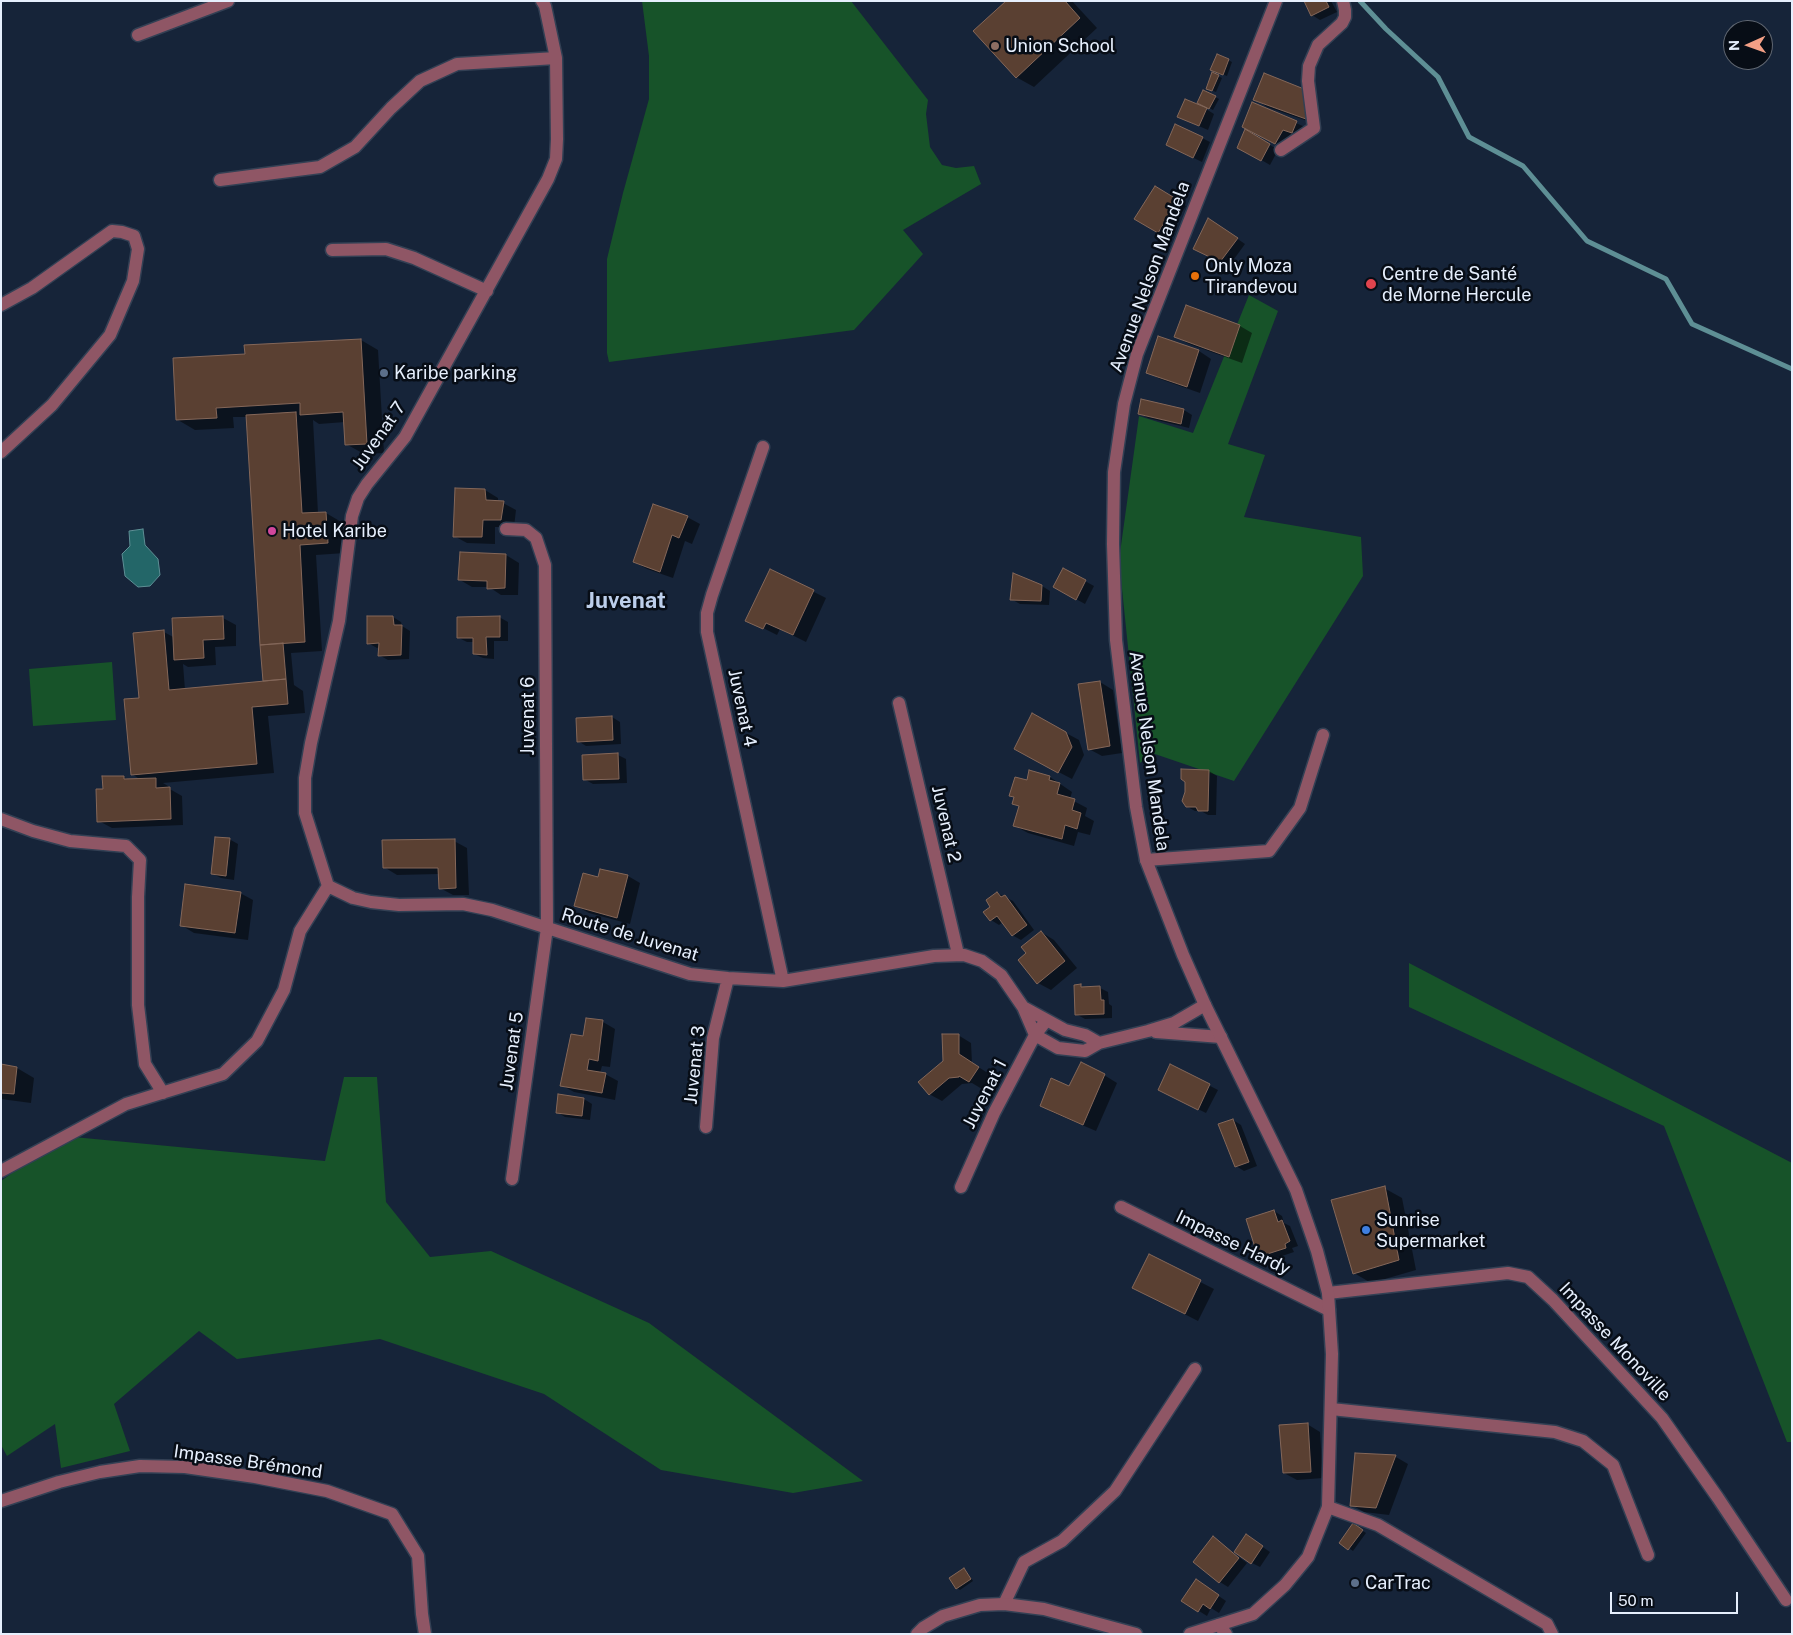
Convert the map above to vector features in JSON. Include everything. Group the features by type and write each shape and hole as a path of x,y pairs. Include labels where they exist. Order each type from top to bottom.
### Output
{"street":[{"path":"138,35 228,1"},
{"name":"Juvenat 7","path":"328,886 305,813 305,778 339,620 352,516 358,498 367,484 405,437 548,179 556,159 556,58 545,6 542,1"},
{"name":"Avenue Nelson Mandela","path":"1190,1634 1222,1629 1253,1614 1285,1585 1308,1556 1328,1507 1332,1354 1328,1293 1317,1250 1296,1190 1205,1005 1183,955 1146,860 1136,807 1116,640 1112,544 1114,472 1124,404 1137,354 1276,1"},
{"path":"1281,150 1314,128 1308,81 1309,66 1318,45 1342,24 1345,17 1343,1"},
{"path":"220,180 320,167 355,147 391,108 420,81 457,64 556,58"},
{"path":"1,305 32,288 112,231 134,236 138,249 133,281 110,335 52,405 1,452"},
{"path":"332,250 386,249 414,258 487,291"},
{"name":"Juvenat 4","path":"763,447 712,595 707,613 707,632 783,981"},
{"name":"Juvenat 6","path":"506,529 526,530 536,538 545,565 548,928"},
{"name":"Juvenat 2","path":"899,703 958,954"},
{"path":"1146,860 1269,851 1300,808 1323,735"},
{"path":"1,819 32,831 70,841 126,846 140,860 138,1005 145,1064 162,1093"},
{"path":"1,1170 126,1104 222,1074 257,1041 284,990 300,931 328,886"},
{"name":"Route de Juvenat","path":"328,886 353,898 371,902 399,905 462,904 492,910 690,974 783,981 934,956 958,954 982,961 1000,975 1023,1007 1035,1036"},
{"name":"Juvenat 5","path":"512,1179 548,928"},
{"name":"Juvenat 3","path":"706,1127 712,1038 728,978"},
{"path":"1035,1036 1058,1048 1085,1051 1099,1043 1174,1023 1205,1005"},
{"name":"Route de Juvenat","path":"1023,1007 1065,1030 1085,1035 1099,1043"},
{"name":"Juvenat 1","path":"960,1187 994,1113 1035,1036 1046,1020"},
{"path":"1148,1031 1221,1037"},
{"name":"Impasse Hardy","path":"1121,1207 1329,1310"},
{"name":"Impasse Monoville","path":"1328,1293 1508,1273 1528,1277 1552,1300 1662,1418 1786,1600"},
{"path":"1004,1604 1024,1562 1062,1541 1115,1490 1195,1369"},
{"path":"1331,1410 1555,1432 1583,1441 1613,1465 1648,1555"},
{"name":"Impasse Brémond","path":"1,1501 59,1482 100,1472 140,1466 185,1467 255,1477 327,1491 392,1514 418,1556 425,1634"},
{"path":"1328,1507 1378,1525 1547,1624 1552,1634"},
{"path":"917,1634 923,1628 943,1616 980,1605 1004,1604 1044,1609 1136,1634"}],"shaded area":[{"path":"642,1 851,1 928,100 926,114 930,147 942,165 956,168 974,166 981,184 903,230 923,254 854,330 609,362 607,353 607,259 649,99 649,56"},
{"path":"1249,295 1278,311 1228,444 1265,455 1244,517 1361,537 1363,576 1234,781 1152,753 1140,763 1119,560 1139,416 1193,433"},
{"path":"143,529 145,545 158,559 160,575 150,586 138,587 125,576 122,554 130,546 129,531"},
{"path":"112,662 116,720 33,726 29,669"},
{"path":"1409,963 1792,1163 1792,1442 1787,1442 1664,1126 1409,1007"},
{"path":"344,1077 377,1077 386,1202 430,1257 491,1251 649,1323 863,1481 793,1493 661,1470 544,1394 380,1339 237,1359 199,1331 114,1404 130,1451 61,1468 55,1424 7,1456 1,1445 1,1181 63,1136 325,1161"}],"building":[{"path":"1006,1 1065,1 1080,18 1016,78 973,31"},
{"path":"1304,1 1326,1 1329,7 1311,16"},
{"path":"1217,54 1229,59 1223,75 1210,70"},
{"path":"1212,72 1219,75 1212,91 1206,89"},
{"path":"1264,73 1304,89 1306,119 1253,100"},
{"path":"1203,90 1216,96 1209,109 1197,103"},
{"path":"1185,99 1207,108 1199,126 1177,117"},
{"path":"1252,102 1297,121 1292,133 1283,130 1275,144 1242,127"},
{"path":"1175,124 1203,137 1193,158 1166,145"},
{"path":"1245,129 1270,144 1261,161 1237,148"},
{"path":"1155,186 1178,200 1158,233 1134,219"},
{"path":"1208,218 1238,238 1220,262 1193,249"},
{"path":"1186,305 1240,325 1229,357 1174,337"},
{"path":"1158,336 1199,350 1187,387 1146,373"},
{"path":"361,339 367,444 345,445 343,412 300,415 300,403 216,408 217,418 176,420 173,358 245,354 244,345"},
{"path":"1141,399 1184,409 1181,424 1138,414"},
{"path":"296,412 302,513 326,512 328,543 300,545 305,642 260,645 246,415"},
{"path":"455,488 485,489 486,500 504,501 501,520 483,520 482,537 453,537"},
{"path":"653,504 688,516 679,538 672,535 660,572 633,562"},
{"path":"460,552 506,554 505,588 487,589 487,581 458,580"},
{"path":"1063,568 1086,580 1076,600 1053,587"},
{"path":"770,569 814,590 793,635 766,623 763,629 745,621"},
{"path":"1013,573 1042,585 1041,601 1010,600"},
{"path":"223,616 224,639 203,640 204,658 174,660 172,618"},
{"path":"367,616 393,616 394,625 402,625 401,655 378,656 379,643 367,644"},
{"path":"500,616 500,637 486,637 487,655 473,654 473,638 457,638 457,617"},
{"path":"164,630 169,690 286,679 288,704 252,707 257,764 131,775 124,699 139,698 133,633"},
{"path":"283,643 286,679 263,681 260,645"},
{"path":"1100,681 1110,746 1088,750 1078,684"},
{"path":"1032,713 1066,732 1072,747 1058,773 1014,749"},
{"path":"612,716 613,740 577,742 576,718"},
{"path":"618,753 619,779 583,780 582,755"},
{"path":"1181,769 1209,770 1208,811 1198,811 1196,807 1186,807 1182,801 1185,792 1185,782 1181,779"},
{"path":"1029,770 1050,776 1049,780 1060,783 1057,794 1075,799 1072,810 1081,813 1077,829 1065,825 1062,839 1013,826 1019,806 1012,804 1014,797 1009,796 1015,777 1027,780"},
{"path":"102,776 124,776 124,779 156,778 156,788 170,787 171,819 97,822 96,789 103,789"},
{"path":"215,837 230,838 226,876 211,874"},
{"path":"455,839 456,888 439,889 438,868 383,868 382,840"},
{"path":"600,869 628,875 617,918 574,906 583,873 598,877"},
{"path":"185,884 241,892 235,933 180,926"},
{"path":"997,892 1001,897 1005,895 1027,925 1012,936 997,916 990,921 983,912 990,907 986,900"},
{"path":"1041,931 1065,961 1037,984 1018,960 1026,953 1021,947"},
{"path":"1081,984 1081,987 1100,986 1101,1000 1104,1000 1104,1014 1075,1015 1074,985"},
{"path":"586,1018 603,1020 598,1061 589,1059 587,1070 606,1073 602,1093 560,1086 571,1034 583,1036"},
{"path":"942,1034 959,1034 959,1054 979,1067 969,1082 959,1076 949,1078 929,1095 918,1082 943,1061"},
{"path":"1081,1062 1105,1074 1083,1125 1040,1106 1051,1078 1069,1086"},
{"path":"1,1064 17,1067 14,1094 1,1093"},
{"path":"1170,1064 1210,1084 1198,1110 1158,1090"},
{"path":"558,1094 584,1098 582,1116 556,1113"},
{"path":"1233,1119 1249,1162 1235,1167 1218,1124"},
{"name":"Sunrise Supermarket","path":"1385,1186 1399,1260 1353,1274 1331,1200"},
{"path":"1274,1210 1278,1222 1282,1220 1290,1241 1285,1244 1286,1248 1258,1257 1246,1219"},
{"path":"1149,1254 1201,1280 1185,1314 1132,1288"},
{"path":"1308,1423 1311,1472 1283,1473 1279,1425"},
{"path":"1355,1453 1396,1455 1376,1508 1350,1506"},
{"path":"1353,1523 1363,1530 1348,1550 1339,1543"},
{"path":"1246,1534 1263,1546 1251,1564 1234,1552"},
{"path":"1213,1536 1239,1558 1219,1583 1193,1562"},
{"path":"964,1568 971,1579 956,1589 949,1578"},
{"path":"1196,1579 1219,1595 1210,1609 1203,1604 1198,1612 1181,1601"}],"waterway":[{"path":"1360,1 1386,29 1438,77 1469,137 1523,166 1587,241 1666,279 1692,324 1792,369"}],"place":[{"name":"Union School","path":"995,46"},
{"name":"Only Moza Tirandevou","path":"1195,276"},
{"name":"Centre de Santé de Morne Hercule","path":"1371,284"},
{"name":"Karibe parking","path":"384,373"},
{"name":"Hotel Karibe","path":"272,531"},
{"name":"Sunrise Supermarket","path":"1366,1230"},
{"name":"CarTrac","path":"1355,1583"}],"district":[{"name":"Juvenat","path":"626,601"}]}
